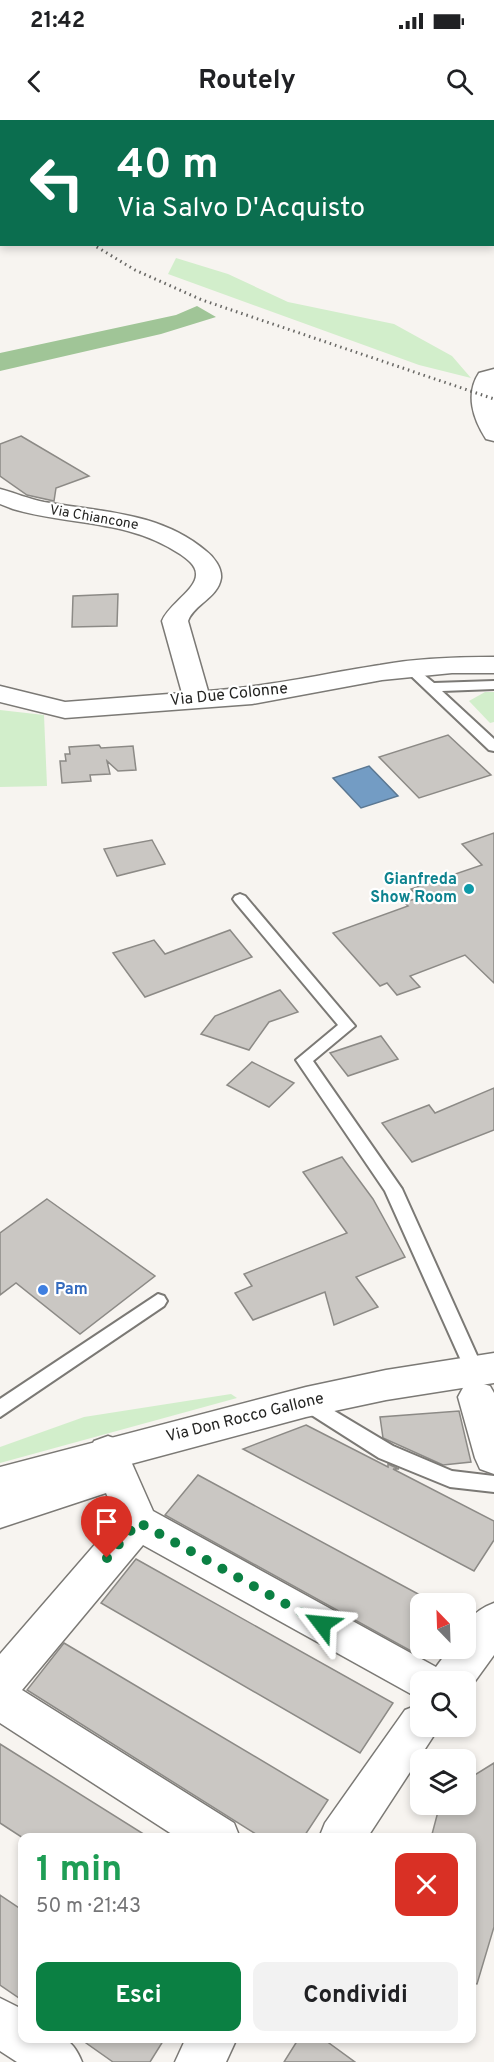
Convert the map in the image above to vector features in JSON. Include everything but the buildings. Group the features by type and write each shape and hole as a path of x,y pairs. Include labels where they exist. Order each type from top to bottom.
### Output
{"street":[{"path":"494,375 488,378 482,395 482,414 494,434"},
{"name":"Via Chiancone","path":"0,496 31,506 137,524 173,541 203,560 209,567 209,577 204,589 177,613 175,621 197,700"},
{"name":"Via Due Colonne","path":"0,694 65,710 252,696 412,669 494,665"},
{"path":"482,1379 494,1458"},
{"name":"Via Don Rocco Gallone","path":"0,1483 113,1462 306,1402 386,1385 482,1379"},
{"path":"0,1511 113,1462 138,1522 410,1674"},
{"path":"0,1685 138,1522"},
{"path":"458,1671 494,1622"},
{"path":"0,1700 210,1833"},
{"path":"345,1833 411,1737"},
{"path":"0,2022 18,2035"},
{"path":"30,2043 58,2062"},
{"path":"199,2062 210,2043"}],"lane":[{"path":"412,669 494,747"},
{"path":"431,687 494,685"},
{"path":"240,899 347,1026 304,1060 393,1189 482,1379"},
{"path":"0,1408 7,1406 158,1301"},
{"path":"306,1402 386,1452 450,1479 494,1484"}],"green space":[{"path":"176,258 228,274 288,302 394,324 452,356 471,378 419,365 168,274"},
{"path":"197,306 216,317 161,334 0,371 0,353 176,315"},
{"path":"485,692 494,692 494,722 490,723 469,701"},
{"path":"0,710 44,715 47,786 0,787"},
{"path":"231,1394 237,1398 0,1463 0,1447 84,1417"}],"water":[{"path":"369,766 398,796 361,808 333,778"}],"railway":[{"path":"95,246 135,270 202,300 494,399"}],"place":[{"name":"Gianfreda Show Room","path":"469,889"},
{"name":"Pam","path":"43,1290"}],"route":[{"path":"107,1558 138,1522 322,1624"}]}
